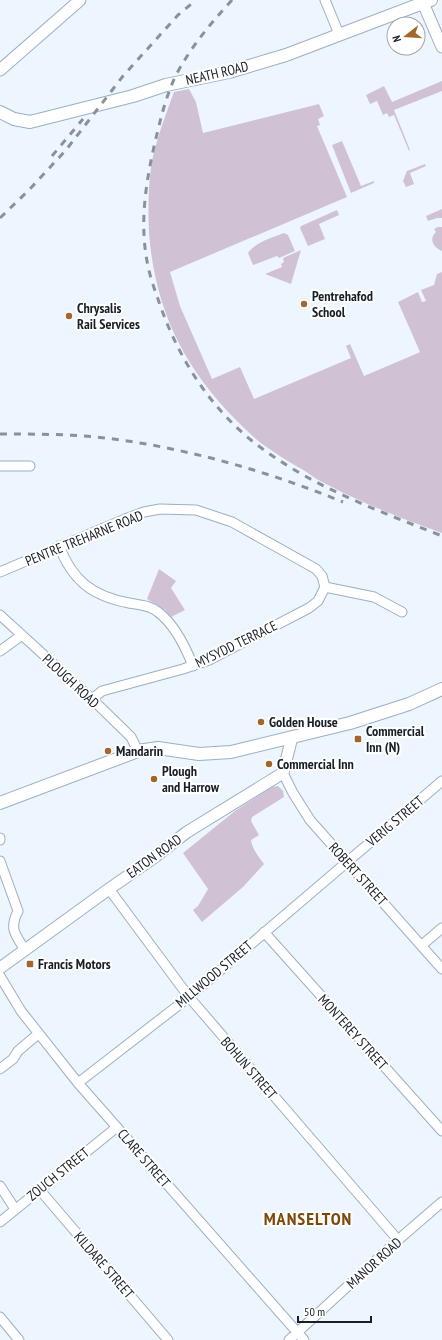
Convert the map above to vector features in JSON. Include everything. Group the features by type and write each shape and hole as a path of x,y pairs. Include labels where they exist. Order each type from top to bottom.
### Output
{"main road":[{"name":"NEATH ROAD","path":"0,112 14,119 30,122 133,96 166,85 210,76 286,55 427,2"},
{"path":"0,803 138,751 158,748 186,753 213,754 231,752 350,723 409,704 442,689"}],"street":[{"path":"0,70 80,0"},
{"path":"325,0 339,34"},
{"path":"427,2 442,47"},
{"path":"0,466 30,466"},
{"name":"PENTRE TREHARNE ROAD","path":"0,572 59,546 144,512 160,509 196,510 232,522 316,569 322,576 325,587"},
{"path":"59,546 65,563 78,579 87,587 110,599 144,605 159,612 173,628 193,666"},
{"path":"325,587 376,593 402,612"},
{"name":"MYSYDD TERRACE","path":"92,699 102,691 193,666 209,660 309,608 318,601 325,587"},
{"name":"PLOUGH ROAD","path":"0,615 92,699 131,737 138,751"},
{"path":"0,651 22,635"},
{"path":"283,773 292,737"},
{"name":"ROBERT STREET","path":"283,773 293,793 310,820 442,969"},
{"name":"EATON ROAD","path":"0,968 152,859 187,832 283,773"},
{"name":"VERIG STREET","path":"347,861 442,781"},
{"path":"0,861 18,911 14,919 13,927 15,934 25,950"},
{"name":"MILLWOOD STREET","path":"78,1083 189,997 347,861"},
{"name":"BOHUN STREET","path":"109,889 189,997 398,1240"},
{"path":"422,945 442,928"},
{"name":"MONTEREY STREET","path":"264,932 442,1131"},
{"name":"CLARE STREET","path":"0,976 21,1011 78,1083 304,1340"},
{"path":"0,1069 13,1059 18,1051 38,1034"},
{"name":"ZOUCH STREET","path":"0,1222 117,1127"},
{"path":"0,1186 15,1209"},
{"name":"KILDARE STREET","path":"39,1189 168,1340"},
{"name":"MANOR ROAD","path":"289,1340 398,1240 442,1202"},
{"path":"0,1317 19,1340"}],"shaded area":[{"path":"442,81 442,91 394,110 410,150 409,151 394,115 389,117 387,113 383,115 377,101 370,104 366,95 384,86 392,102"},
{"path":"189,89 196,102 203,133 319,104 324,116 318,119 320,125 317,126 347,197 170,272 180,306 212,379 240,367 254,399 351,358 346,346 350,344 364,376 418,353 420,352 398,302 418,292 422,302 426,301 421,290 434,285 437,274 442,272 442,533 356,499 319,480 266,447 245,429 218,401 201,380 187,358 165,312 158,287 152,261 148,206 152,161 156,143 165,117 174,92"},
{"path":"342,141 361,186 374,181 374,183 351,193 332,145"},
{"path":"425,164 426,166 410,173 414,184 406,187 403,181 407,171"},
{"path":"442,209 442,218 428,221 426,216"},
{"path":"337,210 339,215 319,224 325,239 308,246 300,228 301,226"},
{"path":"442,227 442,251 434,246 432,240 436,232 434,229"},
{"path":"284,233 288,235 295,251 279,258 277,256 253,265 248,253 251,249 264,241"},
{"path":"301,250 291,284 265,274 282,267 281,264 284,262 283,258"},
{"path":"159,569 176,581 171,588 185,610 171,617 165,610 147,599"},
{"path":"278,786 283,791 284,797 252,817 251,821 259,835 251,840 253,847 264,864 243,887 202,922 193,910 198,906 208,889 183,853 235,811 272,787"}],"railway":[{"path":"0,218 29,190 66,150 123,76 178,15 196,0"},
{"path":"232,0 201,37 187,56 175,77 164,107 153,152 145,196 144,240 150,276 165,318 185,360 210,399 225,416 260,447 281,462 325,487 371,508 442,536"},
{"path":"52,156 83,119"},
{"path":"0,434 76,435 121,440 178,450 234,464 316,491 343,502"}],"place":[{"name":"Pentrehafod School","path":"304,304"},
{"name":"Chrysalis Rail Services","path":"69,316"},
{"name":"Golden House","path":"261,722"},
{"name":"Commercial Inn (N)","path":"358,739"},
{"name":"Mandarin","path":"108,751"},
{"name":"Commercial Inn","path":"269,764"},
{"name":"Plough and Harrow","path":"154,779"},
{"name":"Francis Motors","path":"30,964"}],"district":[{"name":"MANSELTON","path":"308,1219"}]}
